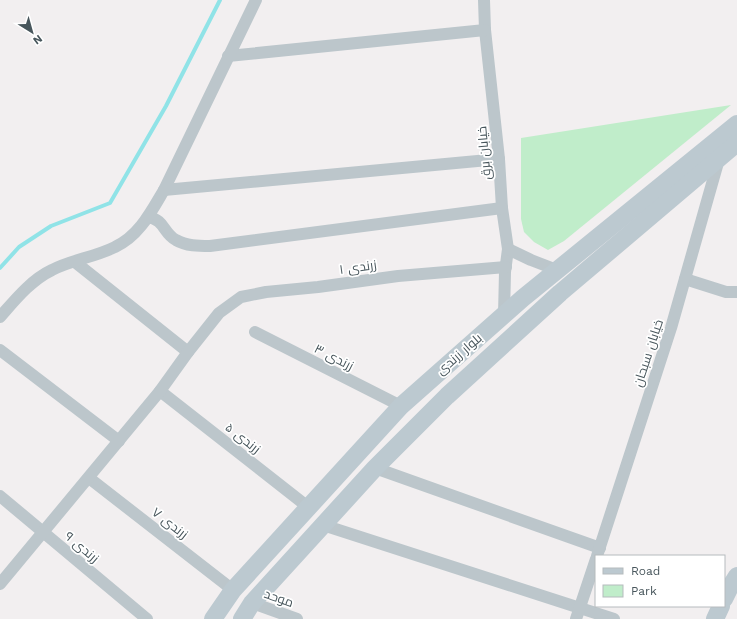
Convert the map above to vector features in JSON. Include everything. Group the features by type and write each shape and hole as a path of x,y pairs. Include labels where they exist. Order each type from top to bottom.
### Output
{"main road":[{"name":"بلوار زرندی","path":"213,619 233,590 401,406 557,270 737,124"},
{"name":"بلوار زرندی","path":"242,619 252,603 375,468 447,396 560,293 737,143"},
{"path":"270,549 288,564"},
{"path":"725,598 737,576"},
{"path":"715,619 721,607"}],"street":[{"path":"0,317 30,285 51,270 115,247 134,234 148,217 164,190 256,0"},
{"name":"خیابان برق","path":"484,0 485,30 499,159 502,208 508,249"},
{"path":"228,56 485,30"},
{"name":"خیابان سبحان","path":"598,554 671,328 719,158"},
{"path":"164,190 499,159"},
{"path":"148,217 160,221 167,232 176,240 191,245 210,246 502,208"},
{"path":"504,315 508,249 557,270"},
{"path":"75,262 188,352"},
{"name":"زرندی ۱","path":"0,584 160,391 219,313 241,297 266,292 318,287 398,276 506,267"},
{"path":"685,279 726,292 737,292"},
{"name":"زرندی ۳","path":"255,332 401,406"},
{"path":"0,350 119,441"},
{"name":"زرندی ۵","path":"160,391 308,507"},
{"path":"375,468 598,554"},
{"name":"زرندی ۷","path":"89,478 233,590"},
{"name":"زرندی ۹","path":"0,496 147,619"},
{"path":"323,525 578,613 614,619"},
{"name":"خیابان سبحان","path":"578,613 595,563"},
{"name":"موحد","path":"252,603 297,619"}],"green space":[{"path":"731,105 564,241 548,250 534,242 524,232 521,219 521,138"}],"waterway":[{"path":"0,268 19,247 51,226 110,203 166,106 220,0"}]}
